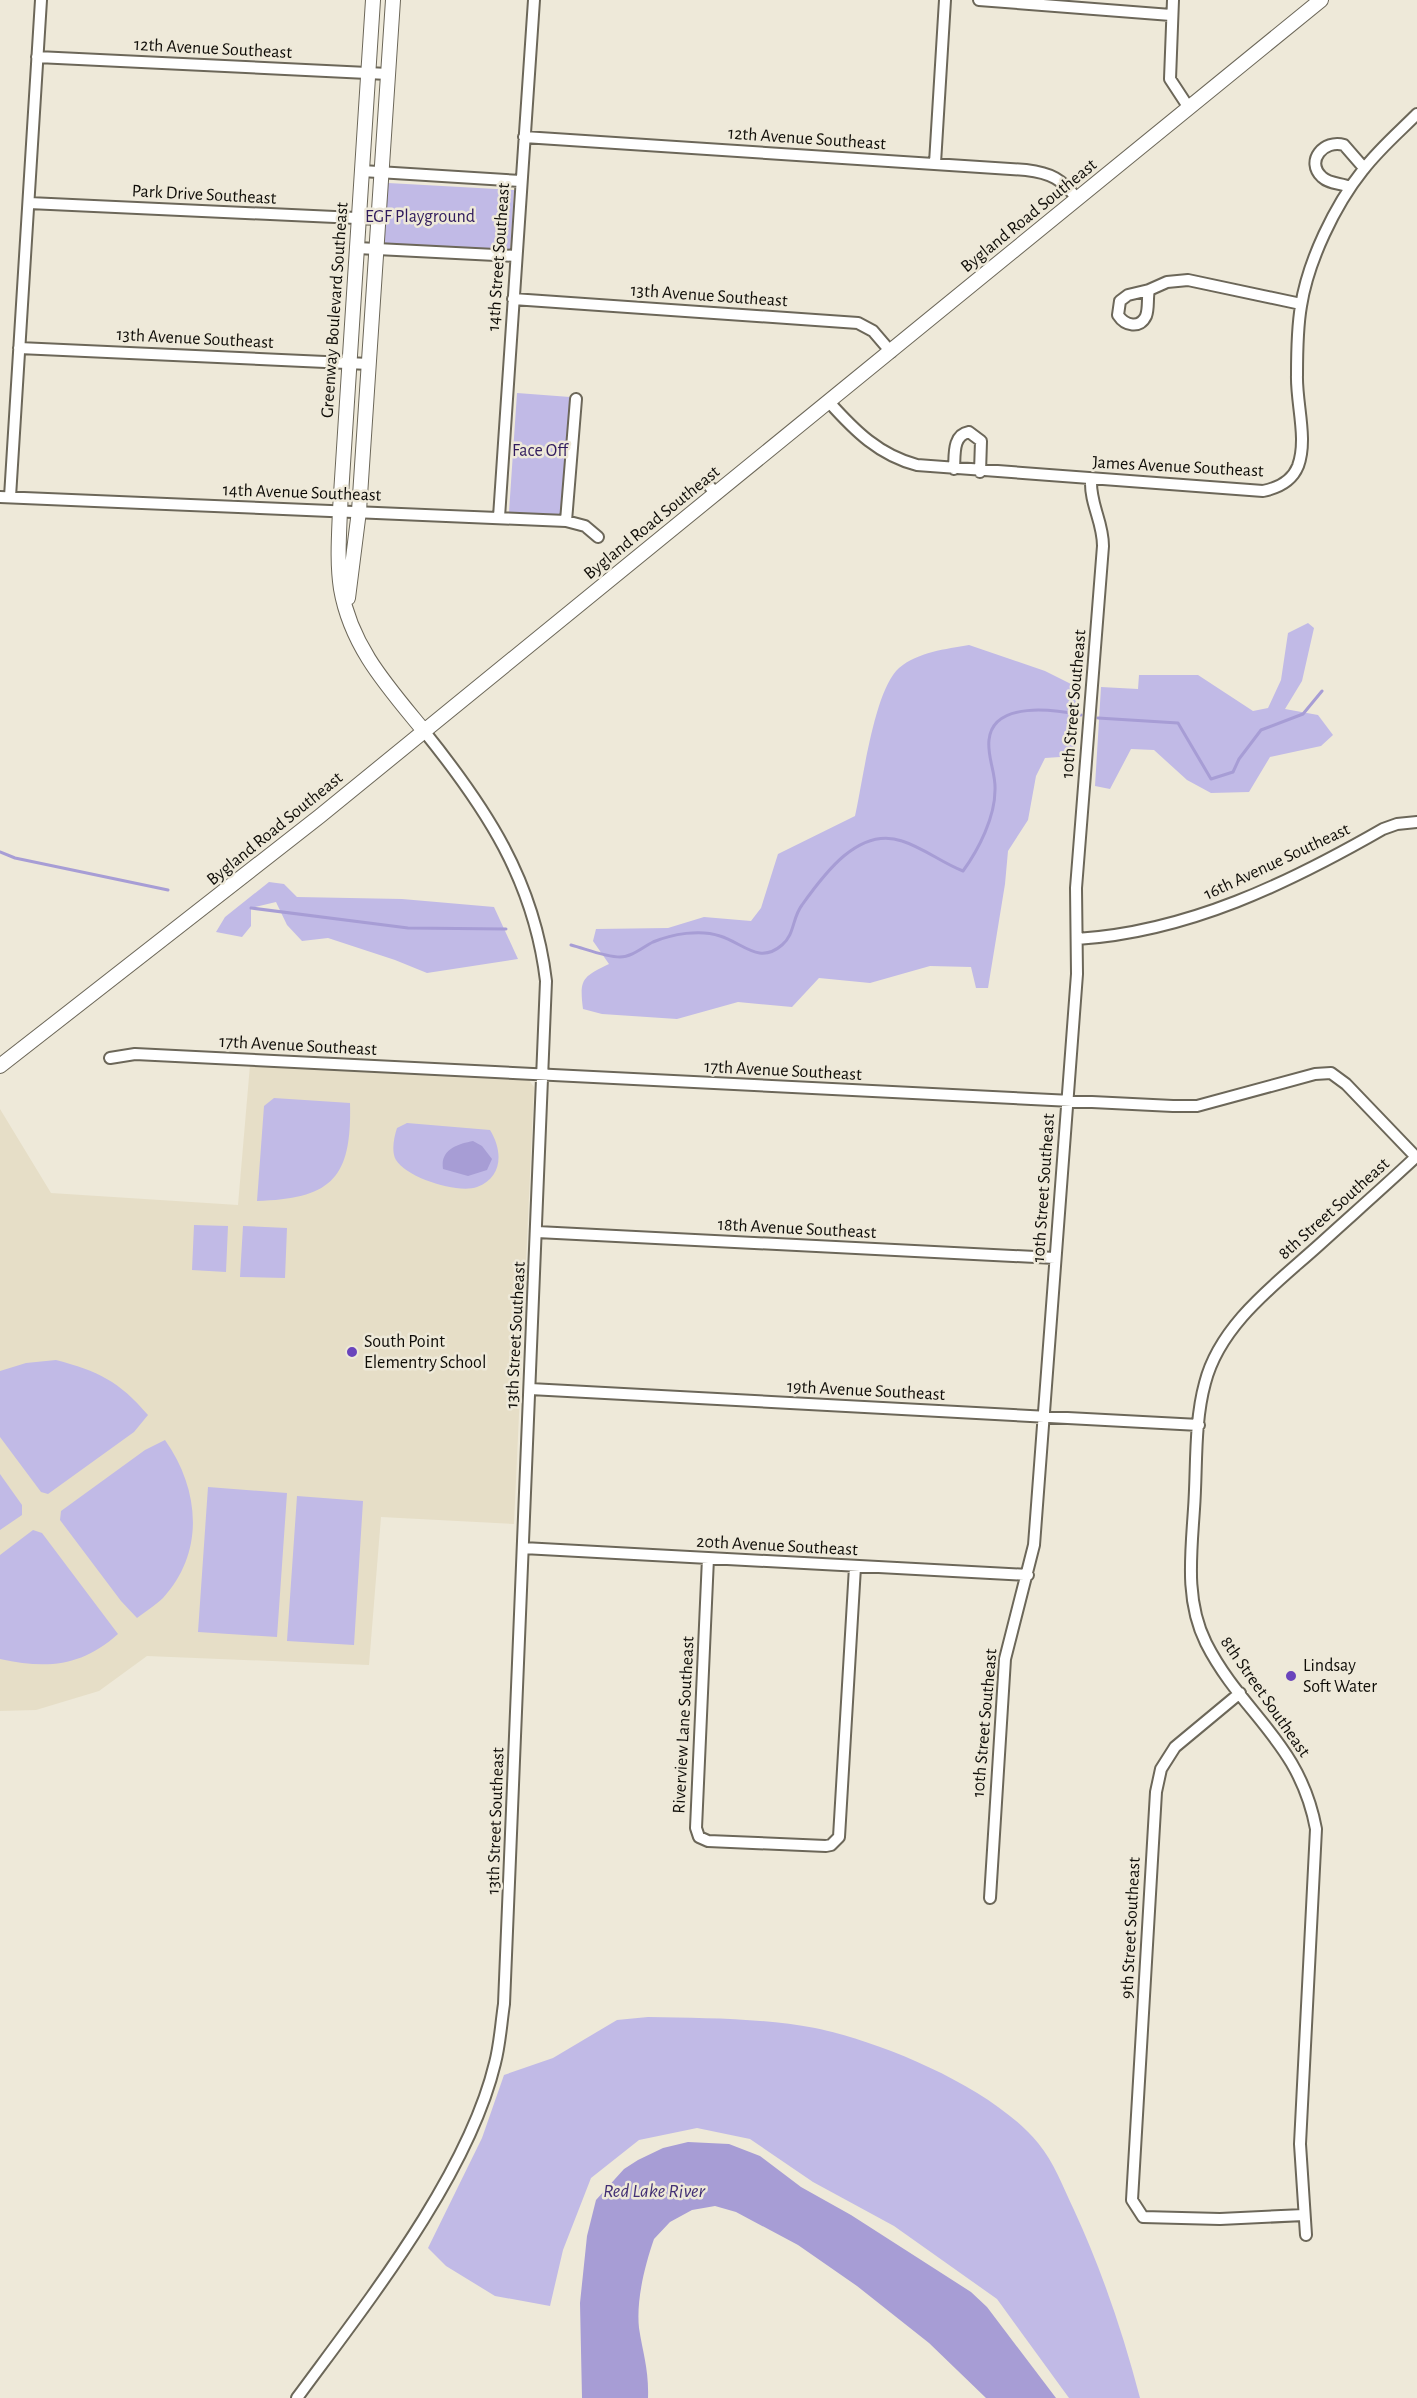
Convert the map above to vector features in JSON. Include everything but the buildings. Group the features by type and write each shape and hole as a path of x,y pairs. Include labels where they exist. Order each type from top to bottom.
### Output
{"street":[{"path":"5,497 19,348 41,0"},
{"name":"Greenway Boulevard Southeast","path":"373,0 340,510 340,587 349,621 366,657 424,731"},
{"name":"Greenway Boulevard Southeast","path":"349,621 350,574 359,511 393,0"},
{"name":"14th Street Southeast","path":"500,517 534,0"},
{"path":"935,164 945,0"},
{"path":"980,0 1172,15"},
{"path":"1173,0 1170,79 1189,108"},
{"name":"Bygland Road Southeast","path":"0,1066 246,875 1321,0"},
{"name":"12th Avenue Southeast","path":"37,57 388,74"},
{"name":"James Avenue Southeast","path":"829,402 875,447 890,456 917,465 954,470 1092,480 1273,489 1294,475 1301,454 1297,379 1301,304 1325,234 1350,187 1364,168 1417,114"},
{"name":"12th Avenue Southeast","path":"524,137 1052,174 1066,185 1077,199"},
{"path":"1350,187 1330,182 1320,175 1316,162 1320,150 1331,143 1344,145 1364,168"},
{"path":"362,171 521,181"},
{"name":"Park Drive Southeast","path":"28,203 378,219"},
{"path":"357,248 516,256"},
{"path":"1149,290 1167,282 1188,280 1301,304"},
{"name":"13th Avenue Southeast","path":"513,299 858,324 873,331 891,352"},
{"name":"13th Avenue Southeast","path":"19,348 369,364"},
{"path":"566,520 576,399"},
{"path":"954,470 956,442 959,436 969,432 981,441 980,472"},
{"name":"10th Street Southeast","path":"990,1898 1005,1659 1034,1545 1067,1101 1077,939 1076,888 1103,546 1102,528 1091,499 1092,480"},
{"path":"706,482 716,494"},
{"name":"14th Avenue Southeast","path":"5,497 566,520 585,526 598,537"},
{"name":"13th Street Southeast","path":"297,2398 396,2260 434,2199 471,2131 495,2064 506,1974 546,981 540,939 528,898 511,857 486,813 424,731"},
{"name":"16th Avenue Southeast","path":"1077,939 1150,929 1202,915 1270,886 1383,828 1417,822"},
{"name":"17th Avenue Southeast","path":"110,1058 135,1054 543,1076 1197,1106 1315,1074 1331,1073 1346,1084 1416,1157"},
{"name":"8th Street Southeast","path":"1306,2235 1300,2144 1316,1829 1311,1801 1292,1760 1240,1693 1203,1636 1191,1593 1199,1425 1209,1368 1232,1329 1276,1284 1416,1157"},
{"name":"18th Avenue Southeast","path":"537,1232 1055,1258"},
{"name":"19th Avenue Southeast","path":"530,1389 1199,1425"},
{"name":"20th Avenue Southeast","path":"523,1548 1028,1575"},
{"name":"Riverview Lane Southeast","path":"708,1558 696,1828 699,1837 708,1841 826,1846 831,1845 839,1837 855,1567"},
{"name":"9th Street Southeast","path":"1240,1693 1174,1747 1161,1769 1156,1792 1132,2200 1143,2217 1220,2219 1304,2215"}],"shaded area":[{"path":"250,1065 529,1080 534,1087 514,1524 381,1517 369,1665 147,1656 99,1691 36,1710 0,1711 0,1109 51,1193 238,1205"}],"green space":[{"name":"EGF Playground","path":"388,183 514,190 510,254 384,249"},
{"name":"Face Off","path":"517,393 570,397 561,516 509,512"},
{"path":"1308,623 1314,628 1302,681 1285,709 1318,715 1333,735 1321,746 1270,757 1249,792 1211,793 1187,780 1154,750 1131,749 1110,789 1095,786 1101,687 1138,689 1139,675 1198,675 1253,711 1268,708 1281,680 1288,633"},
{"path":"969,645 1045,671 1081,689 1075,756 1045,758 1036,776 1028,820 1008,851 988,988 976,988 971,967 930,966 870,983 819,978 792,1007 738,1002 677,1019 602,1014 583,1009 582,991 585,980 593,972 609,964 593,941 596,929 668,928 704,917 751,921 761,908 778,854 855,816 876,715 890,679 899,668 915,658"},
{"path":"269,882 284,884 297,897 402,899 494,907 518,959 427,973 328,938 302,941 287,925 276,902 251,908 251,926 242,937 216,932 225,917"},
{"path":"274,1098 350,1103 347,1150 341,1166 332,1179 320,1189 283,1199 257,1201 264,1106"},
{"path":"407,1123 490,1130 498,1155 498,1163 492,1177 486,1183 469,1189 434,1183 411,1173 396,1160 394,1153 397,1128"},
{"path":"194,1225 228,1226 226,1272 192,1270"},
{"path":"243,1226 287,1228 285,1278 240,1277"},
{"path":"56,1360 84,1368 107,1379 127,1394 148,1415 134,1432 48,1494 41,1492 0,1437 0,1371 26,1363"},
{"path":"165,1440 185,1478 191,1499 193,1519 191,1540 186,1560 177,1580 163,1598 137,1618 121,1601 60,1520 61,1511 145,1450"},
{"path":"0,1474 22,1505 22,1515 0,1530"},
{"path":"208,1487 287,1493 277,1637 198,1632"},
{"path":"297,1496 363,1501 354,1645 287,1641"},
{"path":"33,1530 42,1533 118,1634 91,1653 63,1663 33,1664 0,1659 0,1555"},
{"path":"648,2017 732,2019 815,2028 872,2044 904,2056 966,2086 994,2104 1038,2143 1058,2175 1103,2279 1140,2398 1069,2398 997,2299 894,2226 813,2182 750,2139 697,2128 639,2140 591,2178 563,2250 550,2306 495,2296 446,2266 428,2248 482,2138 504,2075 553,2058 617,2020"}],"water":[{"path":"473,1141 482,1146 492,1159 487,1170 468,1176 443,1169 447,1152 456,1146"},
{"name":"Red Lake River","path":"688,2142 729,2144 760,2156 801,2187 851,2215 971,2292 987,2307 1056,2398 986,2398 929,2343 857,2286 798,2245 736,2212 715,2206 692,2210 670,2222 654,2239 640,2294 638,2317 647,2370 648,2398 582,2398 580,2303 587,2236 596,2200 624,2169 638,2160 663,2148"}],"waterway":[{"path":"1098,718 1178,723 1211,779 1233,772 1239,759 1261,730 1303,714 1322,691"},
{"path":"571,945 620,957 669,937 686,933 704,933 720,936 758,953 774,951 786,941 799,910 832,867 857,846 871,840 886,838 902,841 963,871 980,843 992,811 995,784 989,740 993,727 1013,713 1027,711 1057,711 1081,715"},
{"path":"0,852 15,858 168,890"},
{"path":"251,908 408,928 506,929"}],"place":[{"name":"South Point Elementry School","path":"352,1352"},
{"name":"Lindsay Soft Water","path":"1291,1676"}]}
